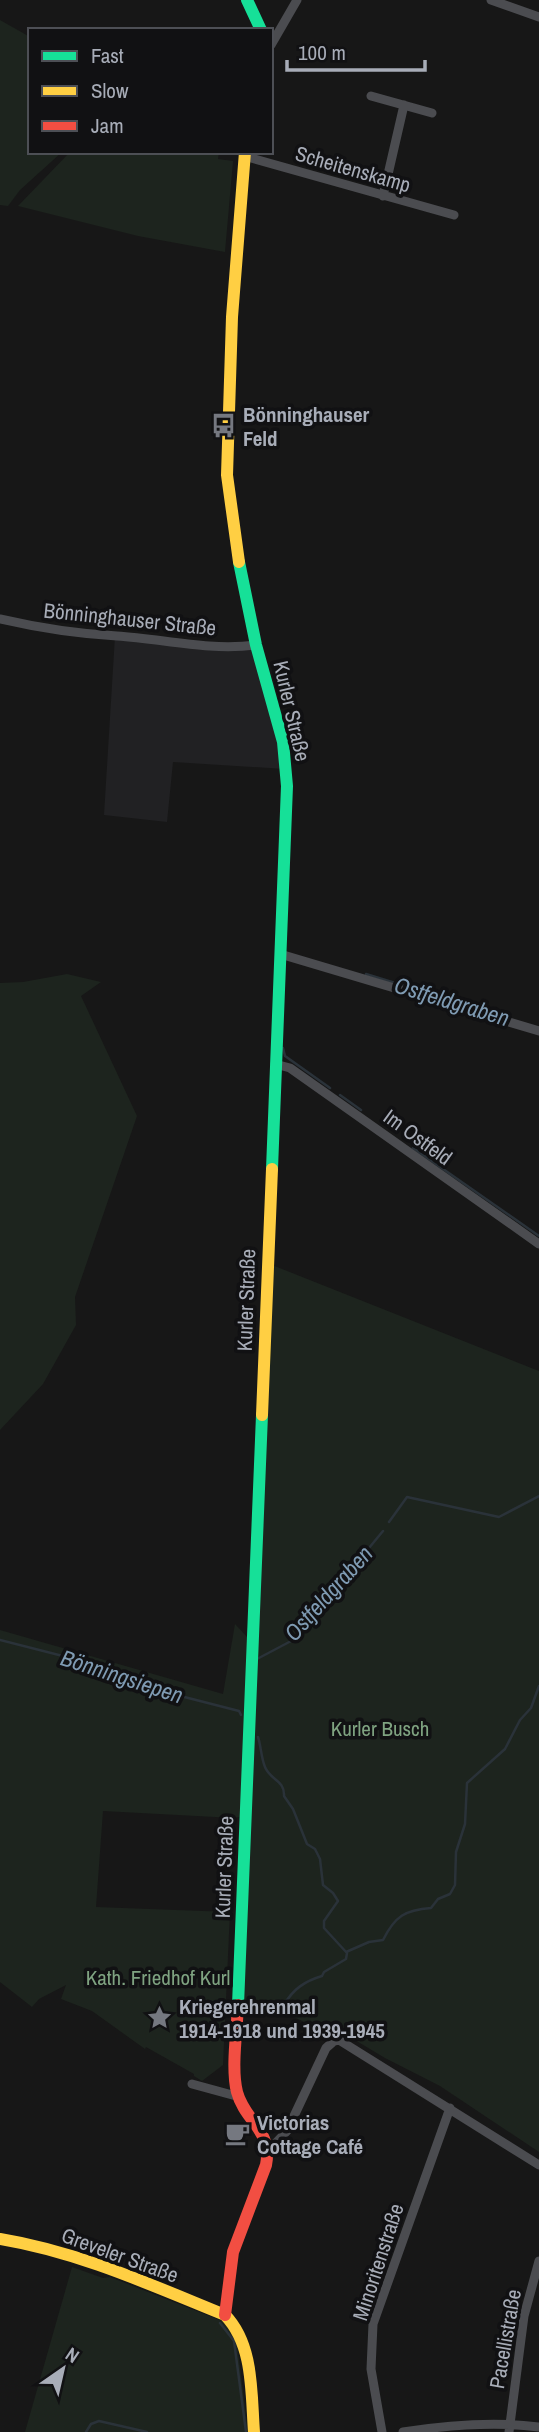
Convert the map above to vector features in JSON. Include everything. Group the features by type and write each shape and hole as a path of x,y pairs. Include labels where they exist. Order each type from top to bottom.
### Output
{"main road":[{"path":"247,0 260,28"},
{"name":"Kurler Straße","path":"236,2096 235,2059 287,779 279,729 256,645 235,544 227,475 232,317 244,154"},
{"path":"236,2096 245,2112 265,2136 269,2150 266,2165 233,2252 225,2315 236,2325 244,2345 254,2432"},
{"name":"Greveler Straße","path":"0,2239 18,2241 72,2257 225,2315"}],"street":[{"path":"274,42 297,0"},
{"path":"491,0 539,17"},
{"path":"371,96 432,113"},
{"path":"383,196 404,105"},
{"name":"Scheitenskamp","path":"244,154 454,215"},
{"name":"Bönninghauser Straße","path":"0,619 84,635 205,647 256,645"},
{"path":"280,954 539,1031"},
{"name":"Im Ostfeld","path":"275,1064 290,1068 539,1244"},
{"path":"269,2150 287,2130 326,2048 334,2041 345,2043 539,2165"},
{"path":"192,2084 236,2096"},
{"name":"Minoritenstraße","path":"382,2432 372,2369 373,2324 450,2108"},
{"name":"Pacellistraße","path":"509,2428 524,2316 539,2262"},
{"path":"403,2432 459,2425 539,2427"}],"shaded area":[{"path":"115,636 256,645 285,769 173,762 167,822 104,815"}],"green space":[{"path":"0,20 28,36 28,154 60,154 20,190 8,206 0,205"},
{"path":"68,154 219,154 218,159 233,161 225,252 138,236 18,206"},
{"path":"67,974 101,982 81,996 137,1116 75,1297 76,1325 43,1384 0,1430 0,983"},
{"name":"Kurler Busch","path":"267,1263 539,1371 539,2152 440,2086 335,2028 329,2034 265,2003 239,2004 248,1815 234,1818 103,1811 96,1907 230,1912 223,2065 202,2081 146,2047 145,2049 92,2011 61,1999 66,1985 39,1999 32,2007 0,1982 0,1630 223,1694 235,1624 248,1638"},
{"path":"72,2267 103,2278 110,2277 222,2321 232,2331 237,2343 248,2432 25,2432"}],"waterway":[{"name":"Ostfeldgraben","path":"366,974 463,1004"},
{"path":"283,1048 285,1056 330,1088"},
{"path":"340,1095 361,1110"},
{"path":"413,1148 539,1236"},
{"name":"Ostfeldgraben","path":"389,1522 407,1497 499,1517 539,1496"},
{"name":"Ostfeldgraben","path":"257,1659 293,1640 383,1531"},
{"name":"Bönningsiepen","path":"0,1640 102,1666 161,1691 239,1711 241,1715"},
{"path":"346,1952 369,1942 383,1940 392,1925 402,1916 414,1910 431,1908 438,1899 450,1894 455,1885 456,1852 465,1824 467,1783 505,1749 520,1720 531,1708 539,1686"},
{"name":"Bönningsiepen","path":"258,1737 265,1767 280,1783 307,1844 315,1849 320,1859 323,1885 338,1901 324,1921 324,1928 347,1953 346,1959 324,1972 322,1976 300,1986 284,2005"},
{"path":"220,2323 234,2341 246,2432"},
{"path":"86,2432 91,2424 99,2421 147,2432"}],"traffic: fast":[{"path":"247,0 260,28"},
{"path":"239,562 256,645 283,742 287,786 272,1169"},
{"path":"238,2005 262,1415"}],"traffic: slow":[{"path":"239,562 227,475 232,317 245,154"},
{"path":"262,1415 272,1169"},
{"path":"0,2239 86,2261 225,2315 241,2340 246,2355 254,2432"}],"traffic: jam":[{"path":"225,2315 233,2252 266,2165 267,2153 262,2134 241,2102 235,2082 238,2005"}],"place":[{"name":"Bönninghauser Feld","path":"223,426"},
{"name":"Kriegerehrenmal 1914-1918 und 1939-1945","path":"159,2018"},
{"name":"Victorias Cottage Café","path":"237,2134"}],"park label":[{"name":"Kath. Friedhof Kurl","path":"158,1977"}]}
